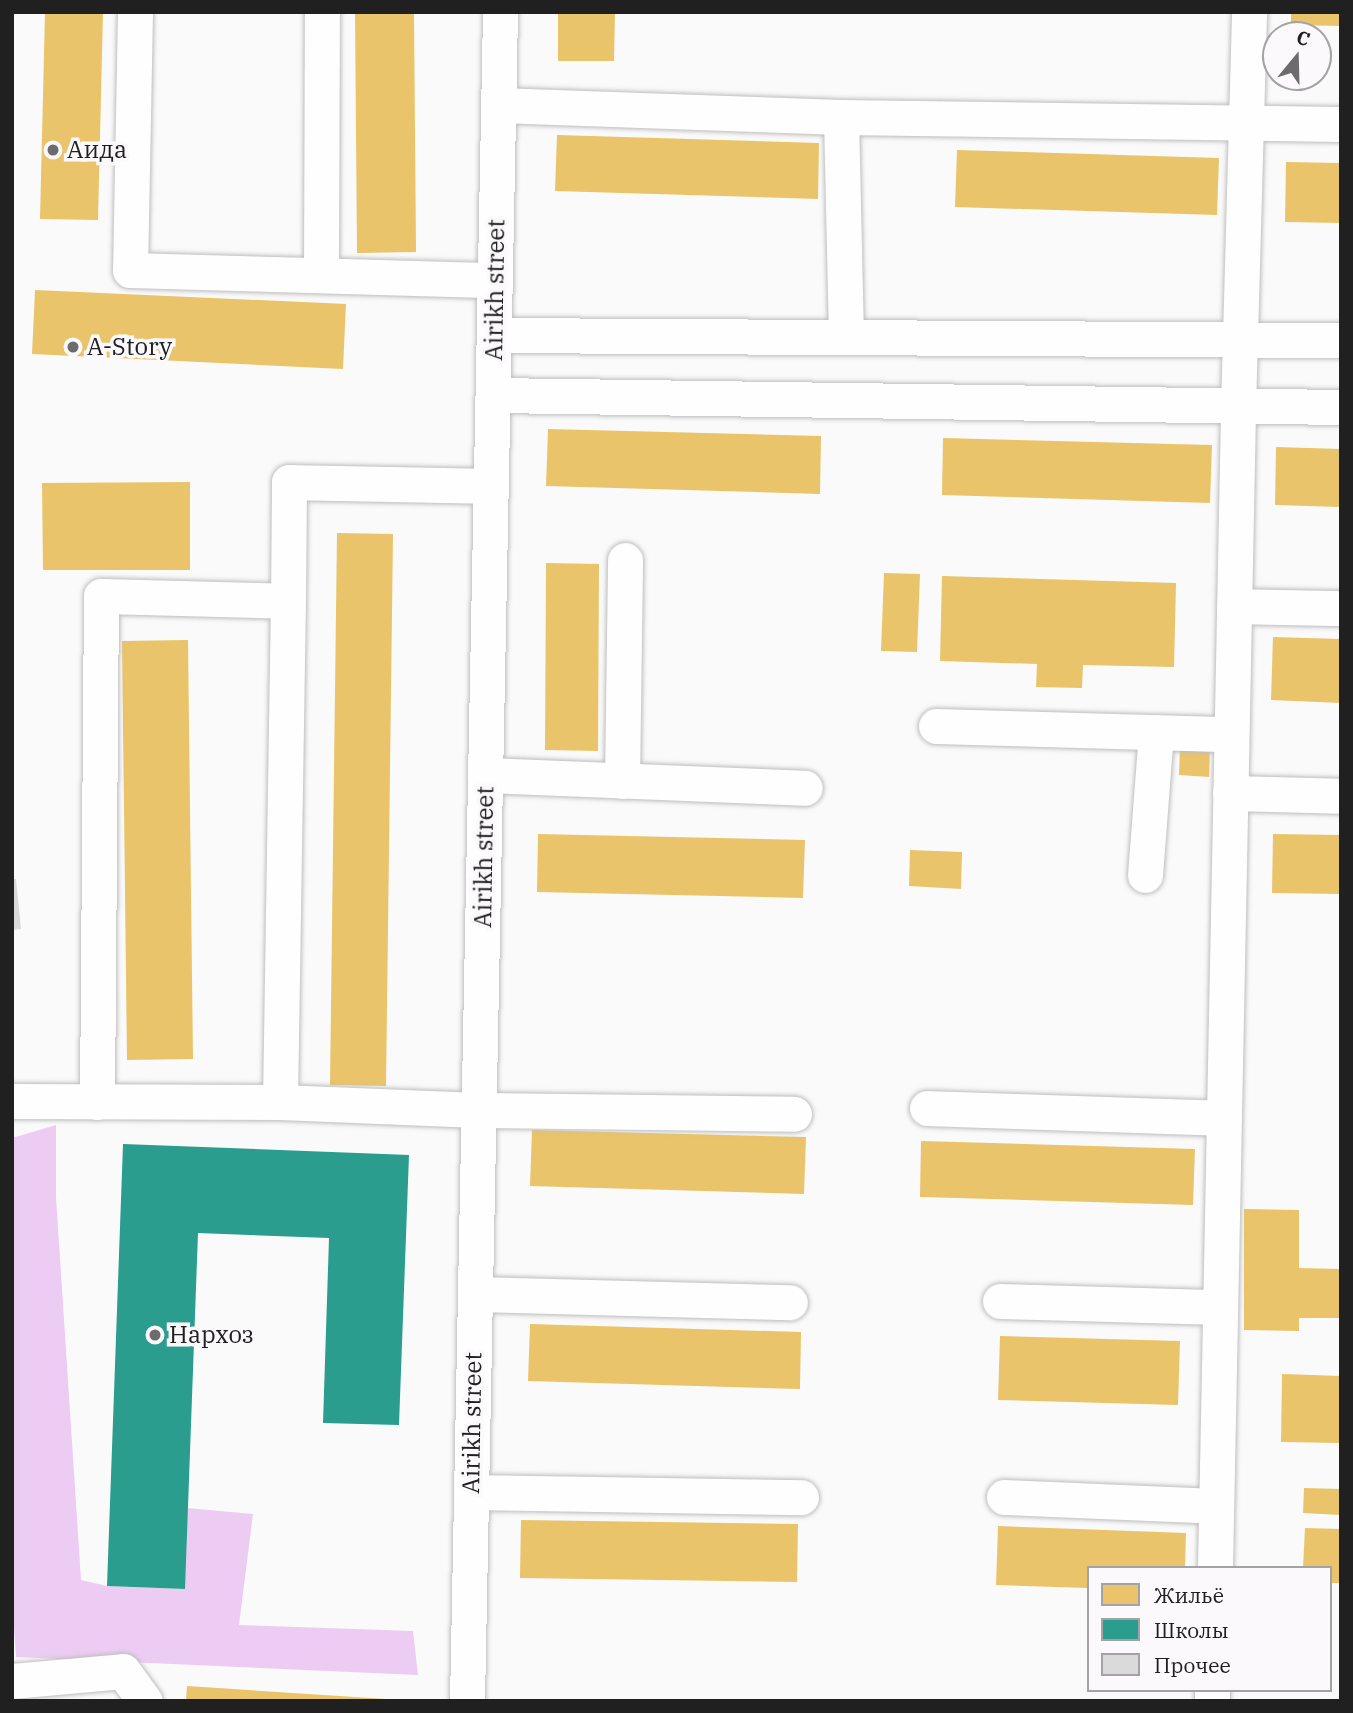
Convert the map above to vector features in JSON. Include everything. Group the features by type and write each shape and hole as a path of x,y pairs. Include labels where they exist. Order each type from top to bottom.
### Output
{"street":[{"path":"135,12 130,270 495,280"},
{"path":"321,275 323,12"},
{"name":"Airikh street","path":"467,1701 500,12"},
{"path":"1215,1566 1238,408 1250,12"},
{"path":"498,105 841,117 1341,124"},
{"path":"841,117 846,337"},
{"path":"494,335 1341,340"},
{"path":"493,394 1238,408 1341,407"},
{"path":"280,1102 289,482 491,486"},
{"path":"622,781 625,560"},
{"path":"97,1101 101,596 288,601"},
{"path":"1234,606 1341,608"},
{"path":"936,726 1231,734"},
{"path":"1145,876 1156,732"},
{"path":"485,775 805,788"},
{"path":"1230,793 1341,796"},
{"path":"12,1101 280,1102 478,1110 794,1114"},
{"path":"926,1108 1224,1118"},
{"path":"475,1294 790,1302"},
{"path":"1000,1301 1220,1307"},
{"path":"471,1492 801,1497"},
{"path":"1004,1497 1216,1506"},
{"path":"12,1681 123,1671 145,1701"}],"shaded area":[{"path":"56,1125 56,1197 81,1580 107,1586 184,1589 187,1508 253,1514 239,1625 413,1631 418,1675 16,1657 12,1597 12,1138"}],"building: Жильё":[{"path":"45,12 103,12 98,220 40,219"},
{"path":"355,12 414,12 416,252 357,253"},
{"path":"558,12 615,12 614,61 558,61"},
{"path":"1291,12 1341,12 1341,26 1332,26 1332,21 1291,21"},
{"path":"557,135 819,143 818,199 555,191"},
{"path":"957,150 1219,158 1217,215 955,207"},
{"path":"1286,162 1341,163 1341,223 1285,222"},
{"path":"35,290 346,304 343,369 32,354"},
{"path":"548,429 821,436 820,494 546,486"},
{"path":"943,438 1212,445 1210,503 942,495"},
{"path":"1276,447 1341,449 1341,507 1275,505"},
{"path":"190,482 190,570 43,570 42,483"},
{"path":"337,533 393,534 386,1086 330,1085"},
{"path":"546,563 599,564 598,751 545,750"},
{"path":"884,573 920,574 917,652 881,651"},
{"path":"942,576 1176,583 1174,667 1083,665 1082,688 1036,687 1037,664 940,661"},
{"path":"1273,637 1341,639 1341,703 1271,700"},
{"path":"188,640 193,1059 127,1060 122,641"},
{"path":"1180,746 1210,747 1209,777 1179,775"},
{"path":"538,834 805,840 803,898 537,892"},
{"path":"1273,834 1341,835 1341,894 1272,893"},
{"path":"910,850 962,852 961,889 909,886"},
{"path":"532,1130 806,1137 804,1194 530,1186"},
{"path":"921,1141 1195,1149 1193,1205 920,1197"},
{"path":"1244,1209 1299,1210 1299,1268 1341,1269 1341,1318 1299,1318 1299,1331 1244,1330"},
{"path":"530,1324 801,1332 800,1389 528,1381"},
{"path":"1000,1336 1180,1341 1178,1405 998,1400"},
{"path":"1282,1374 1341,1376 1341,1443 1281,1442"},
{"path":"1304,1488 1341,1489 1341,1515 1303,1513"},
{"path":"521,1520 798,1524 797,1582 520,1578"},
{"path":"998,1526 1186,1533 1185,1566 1087,1566 1087,1588 996,1585"},
{"path":"1305,1528 1341,1529 1341,1583 1332,1583 1332,1566 1303,1566"},
{"path":"187,1686 386,1699 386,1701 186,1701"}],"building: Школы":[{"name":"Нархоз","path":"123,1144 409,1155 399,1425 323,1423 329,1238 198,1233 185,1589 107,1586"}],"building: Прочее":[{"path":"12,879 16,879 21,929 12,930"}],"place":[{"name":"Аида","path":"53,150"},
{"name":"A-Story","path":"73,347"},
{"name":"Нархоз","path":"155,1335"}]}
